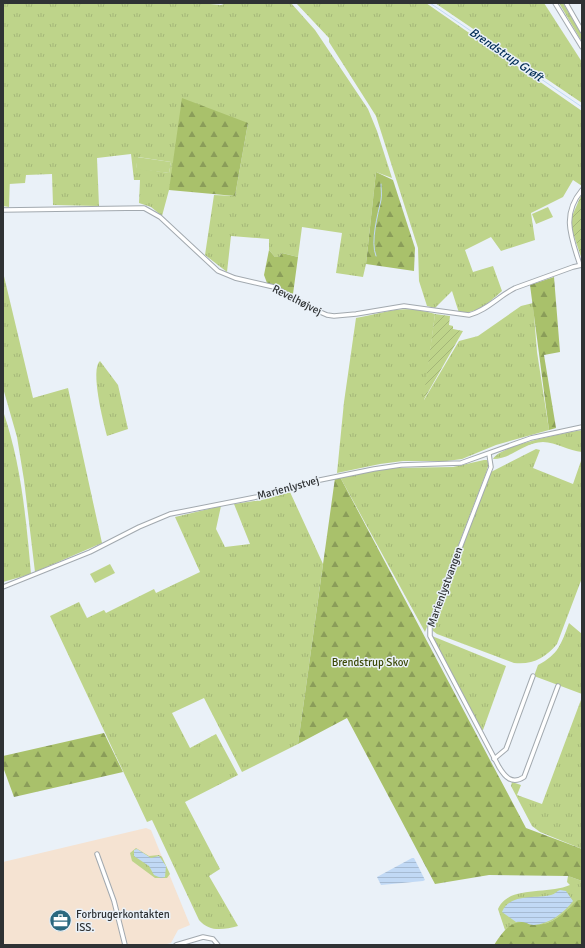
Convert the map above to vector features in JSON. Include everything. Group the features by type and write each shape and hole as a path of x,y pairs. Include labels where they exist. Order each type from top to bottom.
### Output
{"street":[{"path":"556,3 582,47"},
{"path":"566,3 582,31"},
{"path":"581,265 568,220 574,204 582,190"},
{"name":"Revelhøjvej","path":"3,210 144,208 160,217 218,271 235,278 274,287 311,308 334,316 404,306 469,315 479,312 506,292 581,265"},
{"name":"Marienlystvej","path":"3,587 49,570 90,552 138,527 176,513 267,495 320,480 374,469 401,465 461,463 531,438 582,427"},
{"name":"Marienlystvangen","path":"489,454 491,467 429,632 432,641 494,758 502,772 508,778 518,781 524,777 558,686"},
{"path":"494,758 506,749 533,676"},
{"path":"97,854 116,907 125,945"},
{"path":"176,945 203,937 213,939 218,945"}],"shaded area":[{"path":"146,828 151,830 190,925 178,930 171,943 163,945 3,945 3,862"}],"green space":[{"path":"3,3 199,3 221,5 227,3 291,3 315,30 368,109 377,131 392,178 376,172 366,264 363,277 336,273 342,233 302,227 298,257 282,253 279,257 275,257 269,250 269,239 231,236 227,272 205,255 214,195 235,196 248,123 169,190 162,216 151,207 139,203 140,180 134,180 131,154 97,158 99,206 53,205 52,174 26,175 25,183 9,184 9,175 3,175","holes":["138,157 171,162 169,173 136,168"]},
{"path":"296,3 426,3 582,111 582,186 573,180 563,197 531,213 535,240 501,251 491,237 465,250 473,272 493,266 502,291 483,306 466,313 459,313 452,291 435,308 427,306 419,281 418,248 376,116 329,42 329,38"},
{"path":"435,3 544,3 582,62 582,103"},
{"path":"559,3 563,3 582,35 582,42"},
{"path":"182,98 248,123 235,196 169,190"},
{"path":"137,157 171,162 169,173 136,169"},
{"path":"376,172 393,180 415,248 414,271 366,264"},
{"path":"3,175 10,175 9,207 3,206"},
{"path":"582,193 582,260 570,221"},
{"path":"548,207 553,217 536,224 532,214"},
{"path":"269,250 275,257 279,257 282,253 298,257 293,294 267,283 264,275"},
{"path":"3,272 33,398 68,388 102,543 35,572 24,480 17,437 3,388"},
{"path":"554,277 560,352 544,355 556,428 549,430 530,285"},
{"path":"533,303 537,352 549,430 496,445 462,459 447,461 403,461 337,473 344,402 356,318 404,309 435,314 424,400 459,341 478,336 521,306"},
{"path":"435,314 450,316 449,325 453,326 453,329 463,331 423,401"},
{"path":"100,361 118,385 128,429 107,436 98,396 96,374 97,366"},
{"path":"3,411 14,451 22,491 31,574 3,582"},
{"path":"582,430 582,452 553,443 543,442 530,445 506,456 493,459 507,449 520,444"},
{"path":"536,449 540,450 533,468 573,484 582,458 582,578 557,644 538,660 527,663 514,663 437,634 433,631 432,626 491,472"},
{"path":"487,460 489,463 486,473 425,632 340,477 392,468 453,467"},
{"name":"Brendstrup Skov","path":"340,477 526,828 582,849 582,881 568,876 489,875 435,884 347,718 298,744 335,478"},
{"path":"290,492 323,564 298,744 242,772 204,698 172,713 190,748 216,734 238,775 185,802 220,869 209,876 238,926 217,929 207,927 199,920 152,820 147,822 50,616 79,602 87,618 104,610 106,613 154,589 156,593 200,572 175,517 221,506 216,529 225,547 250,544 234,504 262,500"},
{"path":"110,564 115,573 95,583 90,574"},
{"path":"569,623 582,634 582,694 534,676 538,665 551,657 558,648"},
{"path":"432,636 506,666 483,730 481,730"},
{"path":"582,697 582,849 540,832 532,826 511,786 512,782 521,785 517,795 542,804"},
{"path":"104,733 123,772 14,797 3,767 3,756"},
{"path":"136,848 149,856 159,855 162,857 170,874 167,878 155,878 132,861 130,853"},
{"path":"568,876 582,881 582,900 578,901 560,916 547,923 541,925 517,924 505,930 498,909 503,901 519,893 550,890 570,885 567,882"},
{"path":"578,900 582,900 582,945 494,945 510,926 518,922 538,924 547,923 560,916"}],"water":[{"path":"137,849 151,858 159,856 166,866 165,877 161,878 154,875 149,866 134,856 134,850"},
{"path":"414,858 425,880 381,885 377,877"},
{"path":"560,890 566,891 573,901 561,914 545,923 534,925 516,922 502,912 506,906 517,899 551,895"}],"waterway":[{"name":"Brendstrup Grøft","path":"430,3 582,107"},
{"path":"376,256 374,250 374,236 381,198 381,184"}],"place":[{"name":"Forbrugerkontakten ISS.","path":"61,920"}]}
